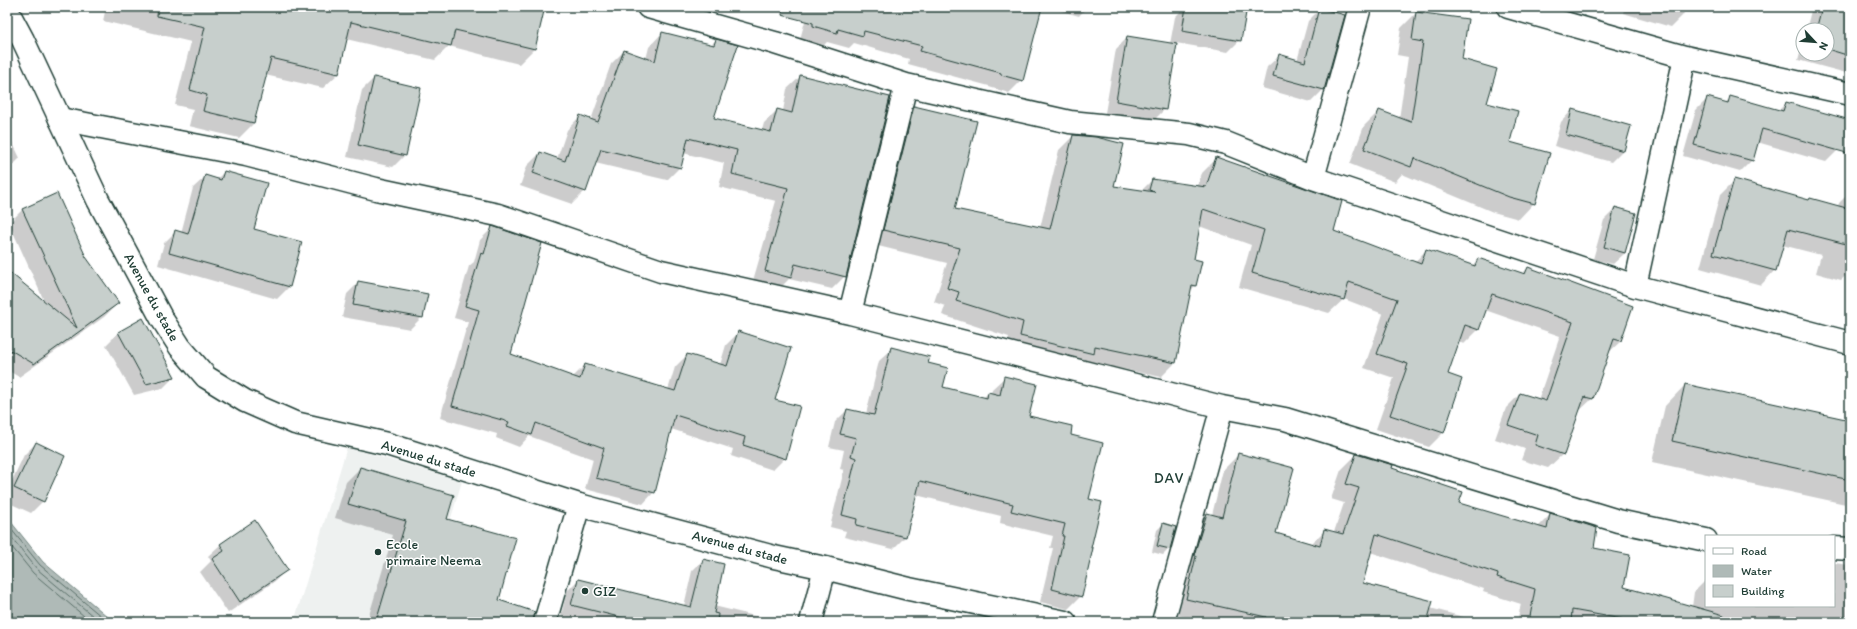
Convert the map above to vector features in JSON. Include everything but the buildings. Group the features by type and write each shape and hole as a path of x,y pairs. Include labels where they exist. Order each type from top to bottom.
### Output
{"street":[{"path":"648,7 775,43 906,85 1070,122 1189,134 1226,144 1313,178 1635,286 1850,343"},
{"path":"1313,178 1360,7"},
{"path":"1508,7 1685,57 1850,94"},
{"name":"Avenue du stade","path":"7,10 23,40 98,200 162,319 180,347 206,377 245,401 296,423 387,444 579,505 774,557 825,568 909,590 1057,621"},
{"path":"1635,286 1685,57"},
{"path":"850,313 906,85"},
{"path":"60,119 246,155 376,189 498,215 661,271 850,313 1222,407 1285,419 1618,520 1705,540"},
{"path":"1162,622 1222,407"},
{"path":"545,622 579,505"},
{"path":"1835,548 1850,549"},
{"path":"811,622 825,568"}],"shaded area":[{"name":"Ecole primaire Neema","path":"347,447 462,481 420,622 294,622"}],"water":[{"path":"7,517 43,562 114,622 7,622"}],"place":[{"name":"Ecole primaire Neema","path":"378,552"},
{"name":"GIZ","path":"585,591"}],"district":[{"name":"DAV","path":"1169,478"}]}
